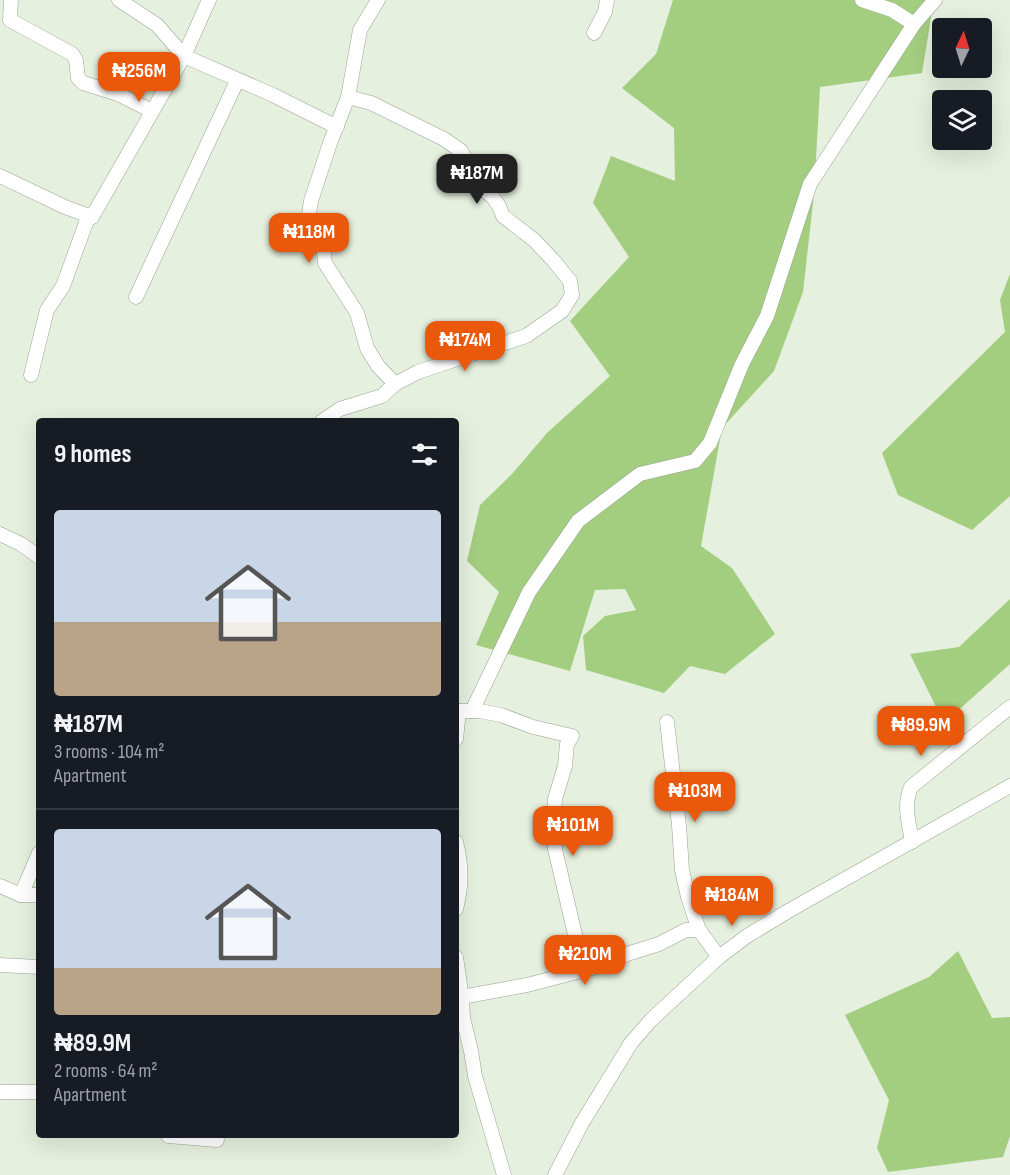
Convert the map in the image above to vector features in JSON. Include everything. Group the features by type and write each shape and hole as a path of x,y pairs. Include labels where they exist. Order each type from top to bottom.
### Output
{"street":[{"path":"11,0 10,20 72,54 76,60 78,78 83,83 118,94 152,111"},
{"path":"119,0 157,26 184,56 273,95 337,128"},
{"path":"31,375 47,310 63,286 87,220 92,217 184,56 209,0"},
{"path":"378,0 360,30 348,97 323,164 309,214 322,236 325,263 357,313 367,348 378,366 394,384"},
{"path":"594,33 605,12 607,0"},
{"path":"862,0 892,10 914,24"},
{"path":"580,971 576,939 555,849 554,820 555,799 565,766 567,744 572,736 533,727 501,715 462,711 529,592 578,521 640,474 695,461 710,443 742,364 767,316 810,184 914,24 935,0"},
{"path":"136,297 237,81"},
{"path":"327,418 340,409 382,396 394,384 418,372 526,336 562,311 573,295 570,281 553,260 534,240 503,216 492,196 479,187 461,151 444,139 371,103 348,97"},
{"path":"0,176 64,207 92,217"},
{"path":"0,534 21,544 36,555"},
{"path":"912,842 906,798 912,787 1010,707"},
{"path":"667,722 682,870 699,930 719,957"},
{"path":"555,1175 582,1123 631,1043 651,1020 719,957 764,926 1010,786"},
{"path":"459,855 462,883 459,896"},
{"path":"21,895 36,860"},
{"path":"0,886 21,895 36,895"},
{"path":"504,1175 475,1076 459,998 596,967 630,952 659,944 686,930 699,930"},
{"path":"0,965 36,967"},
{"path":"0,1092 36,1092"},
{"path":"192,1138 217,1140"}],"green space":[{"path":"673,0 934,0 922,73 820,87 814,194 803,292 774,371 722,428 701,546 732,568 775,634 725,674 690,666 664,693 586,670 583,636 605,616 636,610 625,589 595,590 570,671 476,645 499,592 467,561 480,505 512,474 547,433 610,376 570,321 629,257 593,203 611,156 675,181 674,128 622,88 656,54"},
{"path":"1010,274 1010,496 972,530 898,495 882,453 1005,332 1000,300"},
{"path":"1010,599 1010,664 944,723 910,654 959,647"},
{"path":"958,951 992,1018 1010,1017 1010,1136 1003,1157 888,1172 877,1148 889,1100 845,1015 929,977"}]}
